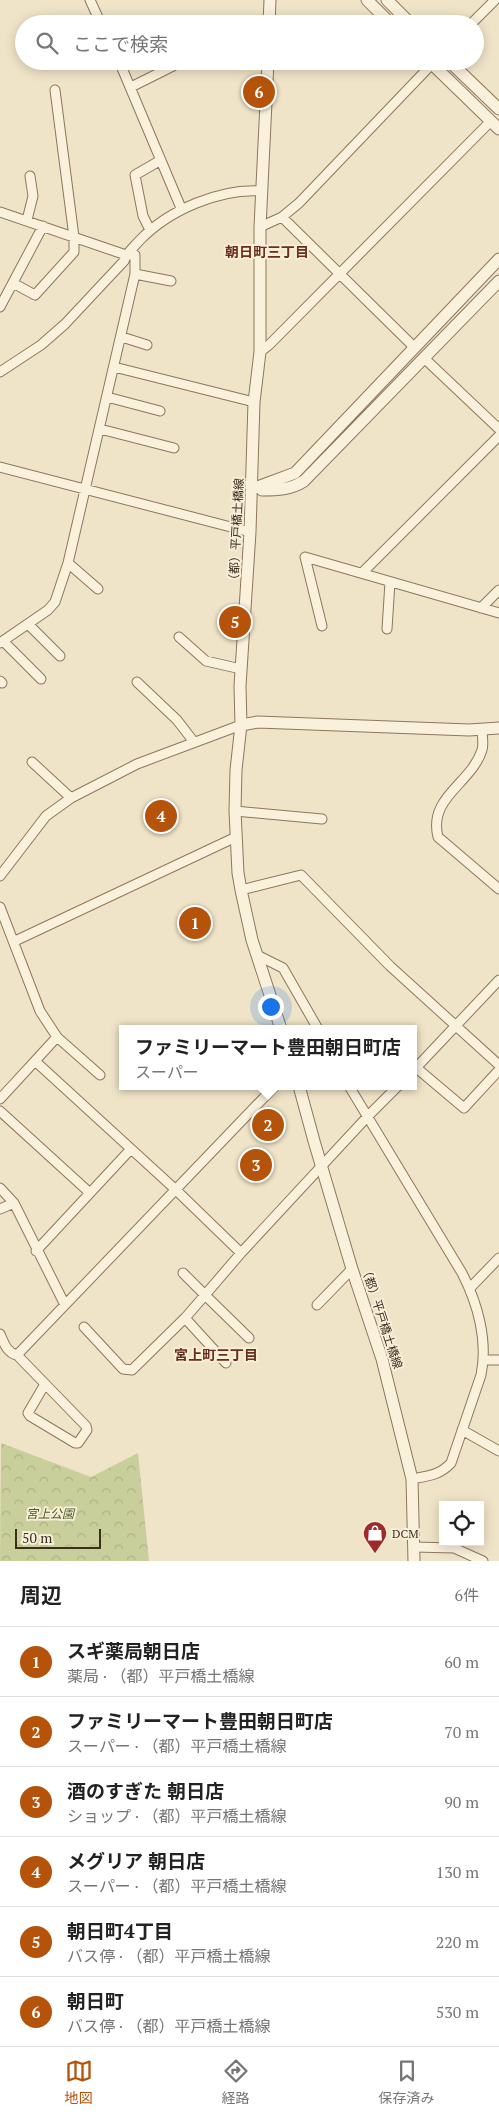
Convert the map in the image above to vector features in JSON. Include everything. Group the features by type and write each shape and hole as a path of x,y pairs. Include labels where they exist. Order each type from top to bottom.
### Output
{"street":[{"path":"90,0 98,15"},
{"path":"269,15 270,0"},
{"path":"367,0 382,15"},
{"path":"387,0 402,15"},
{"path":"480,15 495,0"},
{"path":"124,70 132,87 150,138 162,160 181,208"},
{"path":"132,87 165,70"},
{"name":"（都）平戸橋土橋線","path":"268,70 260,227 260,352 254,402 252,489 235,811 238,873 241,890 257,955 280,1025"},
{"path":"260,227 282,217 299,203 423,70"},
{"path":"437,70 499,129"},
{"path":"458,70 499,109"},
{"path":"13,283 35,295 74,252 74,237 55,90"},
{"path":"260,352 270,345 491,121"},
{"path":"150,230 143,216 135,175 162,160"},
{"path":"27,220 33,196 30,176"},
{"path":"0,372 41,345 65,324 124,261 126,255 150,230 181,208 248,190 262,191"},
{"path":"0,212 126,255 135,255 135,274 122,337 68,563 55,602 48,610 2,642 41,679"},
{"path":"282,217 414,347"},
{"path":"0,307 43,226"},
{"path":"252,489 295,473 499,259"},
{"path":"135,274 171,281"},
{"path":"252,489 278,490 295,487 304,481 499,281"},
{"path":"122,337 147,344"},
{"path":"424,358 499,429"},
{"path":"114,367 254,402"},
{"path":"107,397 160,411"},
{"path":"100,429 174,448"},
{"path":"362,573 499,436"},
{"path":"0,466 250,532"},
{"path":"322,626 305,557 499,614"},
{"path":"68,563 98,589"},
{"path":"387,629 390,582"},
{"path":"481,608 499,590"},
{"path":"28,624 60,656"},
{"path":"179,638 206,661 241,669"},
{"path":"137,682 177,720 194,742"},
{"path":"0,876 46,816 71,798 136,764 241,725 258,722 482,730 499,728"},
{"path":"482,730 482,749 467,776 449,795 437,814 435,825 438,837 499,889"},
{"path":"32,762 71,798"},
{"path":"235,811 322,819"},
{"path":"15,941 236,836"},
{"path":"241,890 301,875 390,966 499,1066"},
{"path":"0,907 15,941 40,1012 57,1037 100,1075"},
{"path":"257,955 282,968 316,1025"},
{"path":"417,1065 499,980"},
{"path":"2,1093 57,1037"},
{"path":"35,1061 242,1253"},
{"path":"417,1070 464,1108 499,1070"},
{"path":"17,1355 149,1220 271,1090"},
{"name":"（都）平戸橋土橋線","path":"300,1090 352,1269 382,1359 412,1479 414,1561"},
{"path":"352,1090 470,1288 480,1320 484,1360 451,1463 444,1471 435,1475 412,1479"},
{"path":"84,1327 123,1369 132,1370 185,1318 242,1253 394,1090"},
{"path":"0,1111 90,1193"},
{"path":"36,1251 130,1150"},
{"path":"0,1188 14,1203 36,1251 65,1305"},
{"path":"0,1209 14,1203"},
{"path":"470,1288 499,1258"},
{"path":"317,1305 352,1269"},
{"path":"183,1273 249,1338"},
{"path":"185,1318 226,1363"},
{"path":"0,1334 7,1349 12,1354 17,1355 86,1426 87,1430 78,1442 75,1443 28,1413 45,1384"},
{"path":"484,1360 499,1360"},
{"path":"462,1430 499,1451"},
{"path":"414,1547 454,1548 482,1561"}],"green space":[{"name":"宮上公園","path":"1,1443 91,1477 138,1453 149,1561 0,1561"}],"place":[{"name":"朝日町","path":"259,92"},
{"name":"朝日町4丁目","path":"235,622"},
{"name":"メグリア 朝日店","path":"161,816"},
{"name":"スギ薬局朝日店","path":"195,923"},
{"name":"ファミリーマート豊田朝日町店","path":"268,1125"},
{"name":"酒のすぎた 朝日店","path":"256,1165"},
{"name":"DCM","path":"375,1554"}],"district":[{"name":"朝日町三丁目","path":"267,251"},
{"name":"宮上町三丁目","path":"216,1354"}]}
